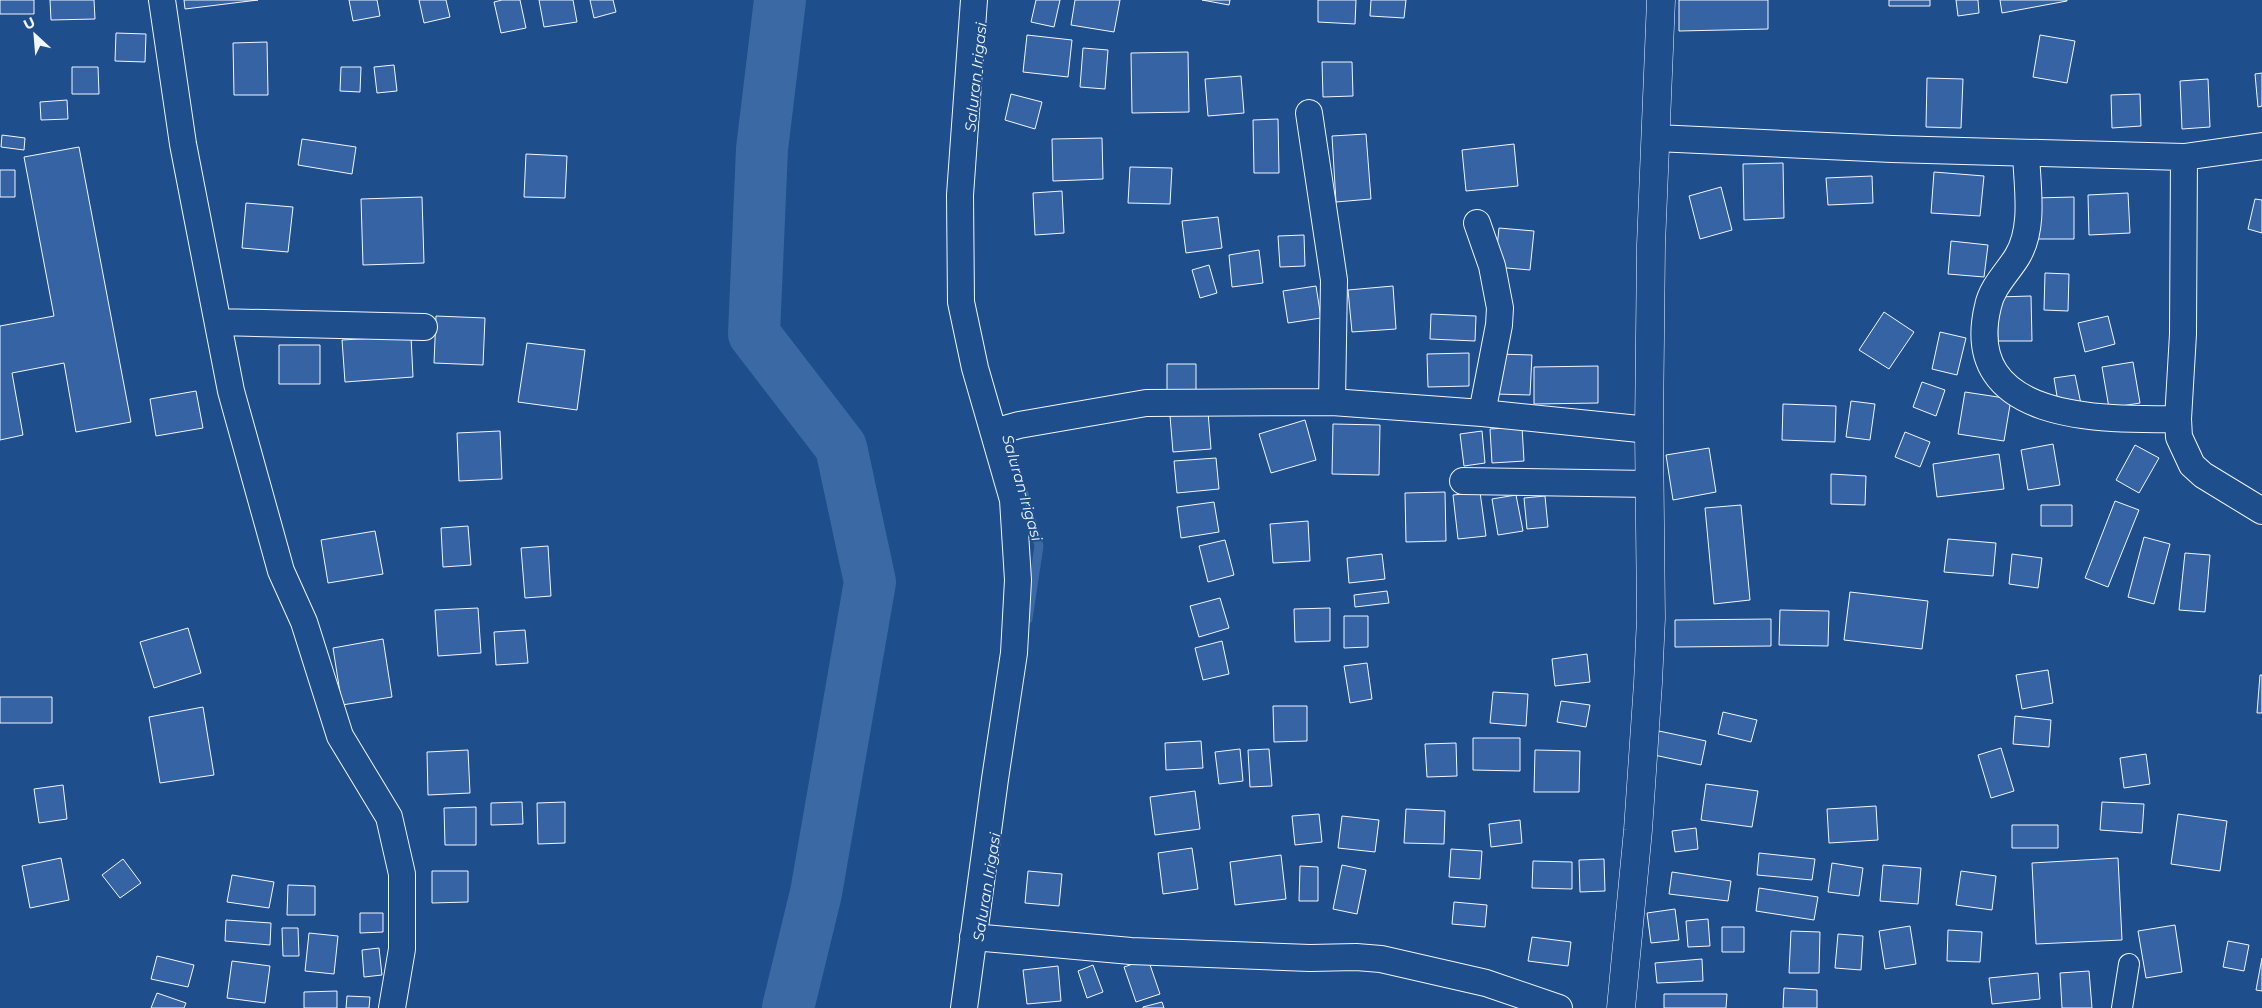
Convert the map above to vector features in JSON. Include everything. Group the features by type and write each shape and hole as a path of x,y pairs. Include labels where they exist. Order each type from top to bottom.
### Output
{"street":[{"path":"162,0 183,144 231,391 281,571 304,622 340,736 389,817 402,874 402,949 392,1008"},
{"path":"964,1008 1013,663 1018,580 1013,500 1005,429 975,368 961,302 960,195 974,0"},
{"path":"1621,1008 1638,830 1651,618 1649,430 1651,245 1661,0"},
{"path":"1309,113 1334,280 1332,402"},
{"path":"1656,138 1872,148 2184,157 2262,146"},
{"path":"2026,153 2028,214 2024,241 2017,257 2001,277 1990,298 1984,326 1987,352 1997,377 2022,398 2045,407 2090,416 2178,419"},
{"path":"2184,157 2183,334 2178,419 2179,437 2192,465 2203,475 2262,511"},
{"path":"1477,223 1492,266 1500,308 1499,325 1482,413"},
{"path":"218,322 424,327"},
{"path":"1005,429 1146,403 1332,402 1482,413 1649,430"},
{"path":"1463,481 1650,484"},
{"path":"975,937 1130,952 1310,958 1356,957 1381,960 1486,982 1560,1008"},
{"path":"2122,1008 2129,964"}],"building":[{"path":"0,0 34,0 34,14 0,14"},
{"path":"50,0 94,0 95,19 51,20"},
{"path":"184,0 258,0 185,9"},
{"path":"349,0 377,0 380,16 353,21"},
{"path":"419,0 446,0 450,17 424,23"},
{"path":"520,0 526,28 501,33 494,2"},
{"path":"539,0 573,0 577,22 544,27"},
{"path":"590,0 613,0 616,12 594,18"},
{"path":"1036,0 1060,0 1054,27 1031,22"},
{"path":"1075,0 1120,0 1114,32 1071,25"},
{"path":"1202,0 1230,0 1229,5"},
{"path":"1318,0 1356,0 1355,24 1318,22"},
{"path":"1371,0 1406,0 1404,18 1370,16"},
{"path":"1679,0 1768,0 1768,29 1679,31"},
{"path":"1889,0 1930,0 1930,6 1889,6"},
{"path":"1956,0 1978,0 1979,13 1958,16"},
{"path":"2000,0 2067,0 2067,1 2002,13"},
{"path":"116,33 146,34 145,62 115,61"},
{"path":"1027,35 1072,40 1068,77 1023,72"},
{"path":"2040,35 2075,41 2067,83 2033,77"},
{"path":"267,42 268,95 234,95 233,43"},
{"path":"1083,48 1108,50 1105,89 1080,87"},
{"path":"1188,52 1189,112 1132,113 1131,53"},
{"path":"1322,62 1352,62 1353,96 1323,97"},
{"path":"394,65 397,91 377,93 374,67"},
{"path":"72,67 98,67 99,94 72,94"},
{"path":"341,67 361,67 360,92 340,91"},
{"path":"2262,73 2262,106 2258,107 2255,74"},
{"path":"1241,76 1244,113 1208,116 1205,79"},
{"path":"1927,78 1963,79 1961,128 1926,127"},
{"path":"2208,79 2210,127 2182,129 2180,81"},
{"path":"1011,94 1042,102 1035,129 1005,120"},
{"path":"2140,94 2141,126 2112,128 2111,95"},
{"path":"67,100 68,119 41,120 40,102"},
{"path":"1278,119 1279,173 1254,173 1253,120"},
{"path":"1366,134 1371,199 1336,202 1332,136"},
{"path":"2,135 25,138 24,150 1,147"},
{"path":"1102,138 1103,179 1053,181 1052,139"},
{"path":"302,139 356,147 352,174 298,165"},
{"path":"1514,144 1518,186 1466,191 1462,150"},
{"path":"79,147 131,422 76,432 64,363 12,373 23,435 0,440 0,326 54,316 24,157"},
{"path":"526,154 567,156 565,198 524,197"},
{"path":"1783,163 1784,218 1744,220 1743,164"},
{"path":"1130,167 1172,168 1170,204 1128,203"},
{"path":"0,170 15,170 15,197 0,197"},
{"path":"1934,172 1984,176 1980,216 1931,213"},
{"path":"1872,176 1873,203 1828,205 1826,178"},
{"path":"1721,187 1732,230 1700,239 1689,196"},
{"path":"1062,191 1064,233 1035,235 1033,193"},
{"path":"2128,193 2130,233 2089,235 2088,195"},
{"path":"422,197 424,263 363,265 361,199"},
{"path":"2074,197 2074,239 2035,239 2035,198"},
{"path":"2255,199 2262,200 2262,233 2248,229"},
{"path":"246,203 293,207 288,252 242,248"},
{"path":"1218,217 1222,248 1186,253 1182,221"},
{"path":"1499,228 1534,231 1530,270 1495,267"},
{"path":"1304,235 1305,266 1280,267 1278,236"},
{"path":"1951,241 1988,245 1984,277 1948,274"},
{"path":"1259,250 1263,283 1232,287 1229,255"},
{"path":"1209,265 1217,293 1200,298 1192,270"},
{"path":"2045,273 2069,274 2068,311 2044,310"},
{"path":"1316,286 1321,318 1288,323 1283,291"},
{"path":"1393,286 1396,329 1352,332 1348,290"},
{"path":"2031,296 2032,341 1998,341 1997,297"},
{"path":"1884,312 1914,332 1889,369 1859,350"},
{"path":"1431,314 1476,316 1475,341 1430,339"},
{"path":"436,316 485,318 483,365 434,363"},
{"path":"2108,316 2115,344 2085,352 2078,323"},
{"path":"1940,332 1966,338 1957,375 1932,369"},
{"path":"411,336 413,377 345,382 342,340"},
{"path":"527,343 585,350 577,410 518,402"},
{"path":"279,345 320,345 320,384 279,384"},
{"path":"1469,353 1469,386 1428,387 1427,354"},
{"path":"1497,354 1532,355 1530,395 1496,394"},
{"path":"2133,362 2140,403 2109,408 2102,367"},
{"path":"1167,364 1196,364 1196,391 1167,391"},
{"path":"1598,366 1598,403 1534,404 1534,367"},
{"path":"2075,375 2081,404 2059,408 2054,378"},
{"path":"1922,382 1945,390 1936,416 1913,407"},
{"path":"196,391 203,428 156,436 150,399"},
{"path":"1965,392 2011,399 2004,441 1958,434"},
{"path":"1851,401 1875,404 1870,440 1846,437"},
{"path":"1783,404 1836,406 1835,442 1782,440"},
{"path":"1208,412 1211,449 1173,452 1170,416"},
{"path":"1305,420 1316,460 1271,473 1259,434"},
{"path":"1333,424 1380,425 1379,475 1332,474"},
{"path":"1522,427 1524,461 1492,463 1490,429"},
{"path":"500,431 502,479 459,481 457,433"},
{"path":"1482,431 1485,463 1464,466 1460,434"},
{"path":"1905,432 1930,442 1920,467 1895,457"},
{"path":"2053,444 2060,485 2028,490 2021,450"},
{"path":"2135,445 2159,458 2139,493 2116,480"},
{"path":"1709,448 1716,492 1673,500 1666,455"},
{"path":"1999,454 2004,489 1937,497 1933,464"},
{"path":"1216,458 1219,489 1177,493 1174,461"},
{"path":"1831,474 1866,476 1865,505 1831,504"},
{"path":"1445,492 1446,541 1406,542 1405,493"},
{"path":"1480,492 1486,536 1458,539 1453,495"},
{"path":"1516,495 1523,531 1498,535 1492,499"},
{"path":"1545,496 1548,527 1527,529 1524,498"},
{"path":"2115,501 2139,510 2108,587 2085,578"},
{"path":"1214,502 1219,532 1181,538 1177,507"},
{"path":"1741,505 1750,600 1714,604 1705,508"},
{"path":"2041,505 2072,505 2072,526 2041,526"},
{"path":"1308,521 1310,561 1273,563 1270,524"},
{"path":"468,526 471,565 443,567 441,528"},
{"path":"375,531 383,574 328,583 321,540"},
{"path":"2144,537 2170,544 2154,604 2128,597"},
{"path":"1948,539 1996,543 1993,576 1944,572"},
{"path":"1225,540 1234,575 1208,582 1199,546"},
{"path":"548,546 551,596 525,598 521,548"},
{"path":"2185,553 2210,555 2205,612 2179,610"},
{"path":"1382,554 1385,579 1349,583 1347,558"},
{"path":"2012,554 2042,558 2038,588 2009,584"},
{"path":"1387,591 1389,603 1355,607 1354,595"},
{"path":"1850,592 1928,601 1922,649 1844,640"},
{"path":"1220,598 1229,628 1199,637 1190,606"},
{"path":"478,608 481,653 438,656 435,610"},
{"path":"1330,608 1330,641 1295,642 1294,609"},
{"path":"1780,610 1829,611 1828,646 1779,645"},
{"path":"1344,616 1368,616 1368,647 1344,648"},
{"path":"1771,619 1771,646 1675,647 1675,620"},
{"path":"188,628 201,673 154,688 140,642"},
{"path":"525,630 528,663 496,665 494,632"},
{"path":"383,639 392,697 342,705 333,648"},
{"path":"1222,641 1229,674 1203,680 1195,648"},
{"path":"1587,654 1590,682 1555,686 1552,659"},
{"path":"1367,663 1372,699 1350,703 1344,666"},
{"path":"2048,670 2053,703 2022,709 2016,675"},
{"path":"2260,675 2262,675 2262,713 2257,713"},
{"path":"1493,692 1528,694 1526,726 1490,723"},
{"path":"0,697 52,697 52,723 0,723"},
{"path":"1561,701 1590,705 1586,727 1557,722"},
{"path":"1273,706 1307,706 1307,741 1274,742"},
{"path":"203,707 214,775 160,783 149,717"},
{"path":"1723,712 1757,720 1751,742 1718,734"},
{"path":"2015,716 2051,720 2049,747 2013,744"},
{"path":"1659,731 1706,741 1701,765 1654,755"},
{"path":"1473,738 1520,738 1520,771 1473,770"},
{"path":"1201,741 1203,768 1166,770 1165,743"},
{"path":"1456,743 1457,776 1427,777 1425,744"},
{"path":"2001,748 2014,791 1991,798 1978,755"},
{"path":"1240,749 1243,781 1219,784 1215,752"},
{"path":"1269,749 1272,786 1250,787 1248,750"},
{"path":"468,750 470,793 428,795 427,752"},
{"path":"1535,750 1580,751 1579,792 1534,792"},
{"path":"2146,754 2150,784 2124,788 2120,758"},
{"path":"1706,784 1758,791 1752,827 1701,820"},
{"path":"63,785 67,819 39,823 34,789"},
{"path":"1195,791 1200,829 1155,835 1150,797"},
{"path":"522,802 523,824 491,825 491,803"},
{"path":"565,802 565,843 538,844 537,803"},
{"path":"2102,802 2144,804 2142,833 2100,830"},
{"path":"1876,806 1878,840 1829,843 1827,809"},
{"path":"476,807 476,845 445,845 444,808"},
{"path":"1406,809 1445,811 1444,844 1404,843"},
{"path":"1319,814 1322,842 1295,845 1292,816"},
{"path":"2178,814 2227,821 2220,871 2171,864"},
{"path":"1342,816 1379,820 1375,852 1338,848"},
{"path":"1520,820 1522,843 1491,847 1489,824"},
{"path":"2012,825 2058,825 2058,848 2012,848"},
{"path":"1696,828 1698,849 1675,852 1672,831"},
{"path":"1192,848 1198,889 1163,894 1158,853"},
{"path":"1451,849 1482,851 1480,879 1449,877"},
{"path":"1759,853 1815,859 1812,880 1757,875"},
{"path":"1281,855 1286,899 1235,905 1230,862"},
{"path":"61,858 69,900 30,908 22,866"},
{"path":"2118,858 2122,940 2036,944 2032,863"},
{"path":"123,859 141,883 120,898 102,875"},
{"path":"1604,859 1605,891 1580,892 1579,860"},
{"path":"1533,861 1572,862 1572,889 1532,888"},
{"path":"1832,863 1863,868 1859,896 1828,892"},
{"path":"1342,865 1366,870 1357,914 1333,909"},
{"path":"1883,865 1921,868 1918,904 1880,901"},
{"path":"1300,866 1318,867 1318,901 1299,901"},
{"path":"432,871 468,871 468,902 432,903"},
{"path":"1028,871 1062,874 1059,906 1025,903"},
{"path":"1961,871 1996,876 1992,910 1956,905"},
{"path":"1672,872 1731,881 1728,901 1669,894"},
{"path":"232,875 274,882 269,908 227,902"},
{"path":"288,885 315,886 315,915 287,915"},
{"path":"1759,888 1818,897 1814,920 1756,911"},
{"path":"1454,902 1487,905 1485,927 1452,924"},
{"path":"1675,909 1679,940 1651,943 1647,913"},
{"path":"360,913 383,913 383,932 360,933"},
{"path":"1708,919 1710,946 1688,947 1686,921"},
{"path":"226,920 271,923 270,945 225,941"},
{"path":"2175,925 2182,972 2146,978 2138,931"},
{"path":"1910,926 1916,964 1885,969 1879,931"},
{"path":"1722,927 1744,927 1744,952 1722,952"},
{"path":"282,928 298,928 299,956 283,956"},
{"path":"1948,930 1982,932 1980,962 1947,961"},
{"path":"1791,931 1820,932 1819,973 1789,973"},
{"path":"309,933 338,936 334,974 305,971"},
{"path":"1838,934 1863,936 1861,970 1835,968"},
{"path":"1532,937 1571,942 1568,966 1528,961"},
{"path":"2228,941 2249,945 2244,971 2223,967"},
{"path":"379,948 382,975 364,977 362,950"},
{"path":"157,956 194,965 188,987 151,979"},
{"path":"2262,958 2262,991 2256,990"},
{"path":"1148,959 1160,994 1136,1002 1124,967"},
{"path":"1702,959 1703,981 1657,983 1655,963"},
{"path":"232,961 270,966 265,1003 227,998"},
{"path":"1093,965 1103,992 1087,998 1078,971"},
{"path":"1058,966 1061,1001 1027,1004 1023,970"},
{"path":"2089,971 2092,1008 2062,1008 2060,973"},
{"path":"2038,973 2040,999 1992,1004 1989,978"},
{"path":"1784,988 1817,990 1817,1008 1783,1008"},
{"path":"337,991 337,1008 304,1008 304,992"},
{"path":"157,993 186,1003 184,1008 151,1008"},
{"path":"1664,994 1727,994 1726,1008 1664,1008"},
{"path":"347,996 370,997 369,1008 346,1008"},
{"path":"1162,1002 1164,1008 1143,1008 1143,1007"}],"waterway":[{"path":"780,0 762,149 754,334 841,447 870,582 816,893 788,1008"},
{"name":"Saluran Irigasi","path":"1023,491 1039,546 1028,619"}]}
